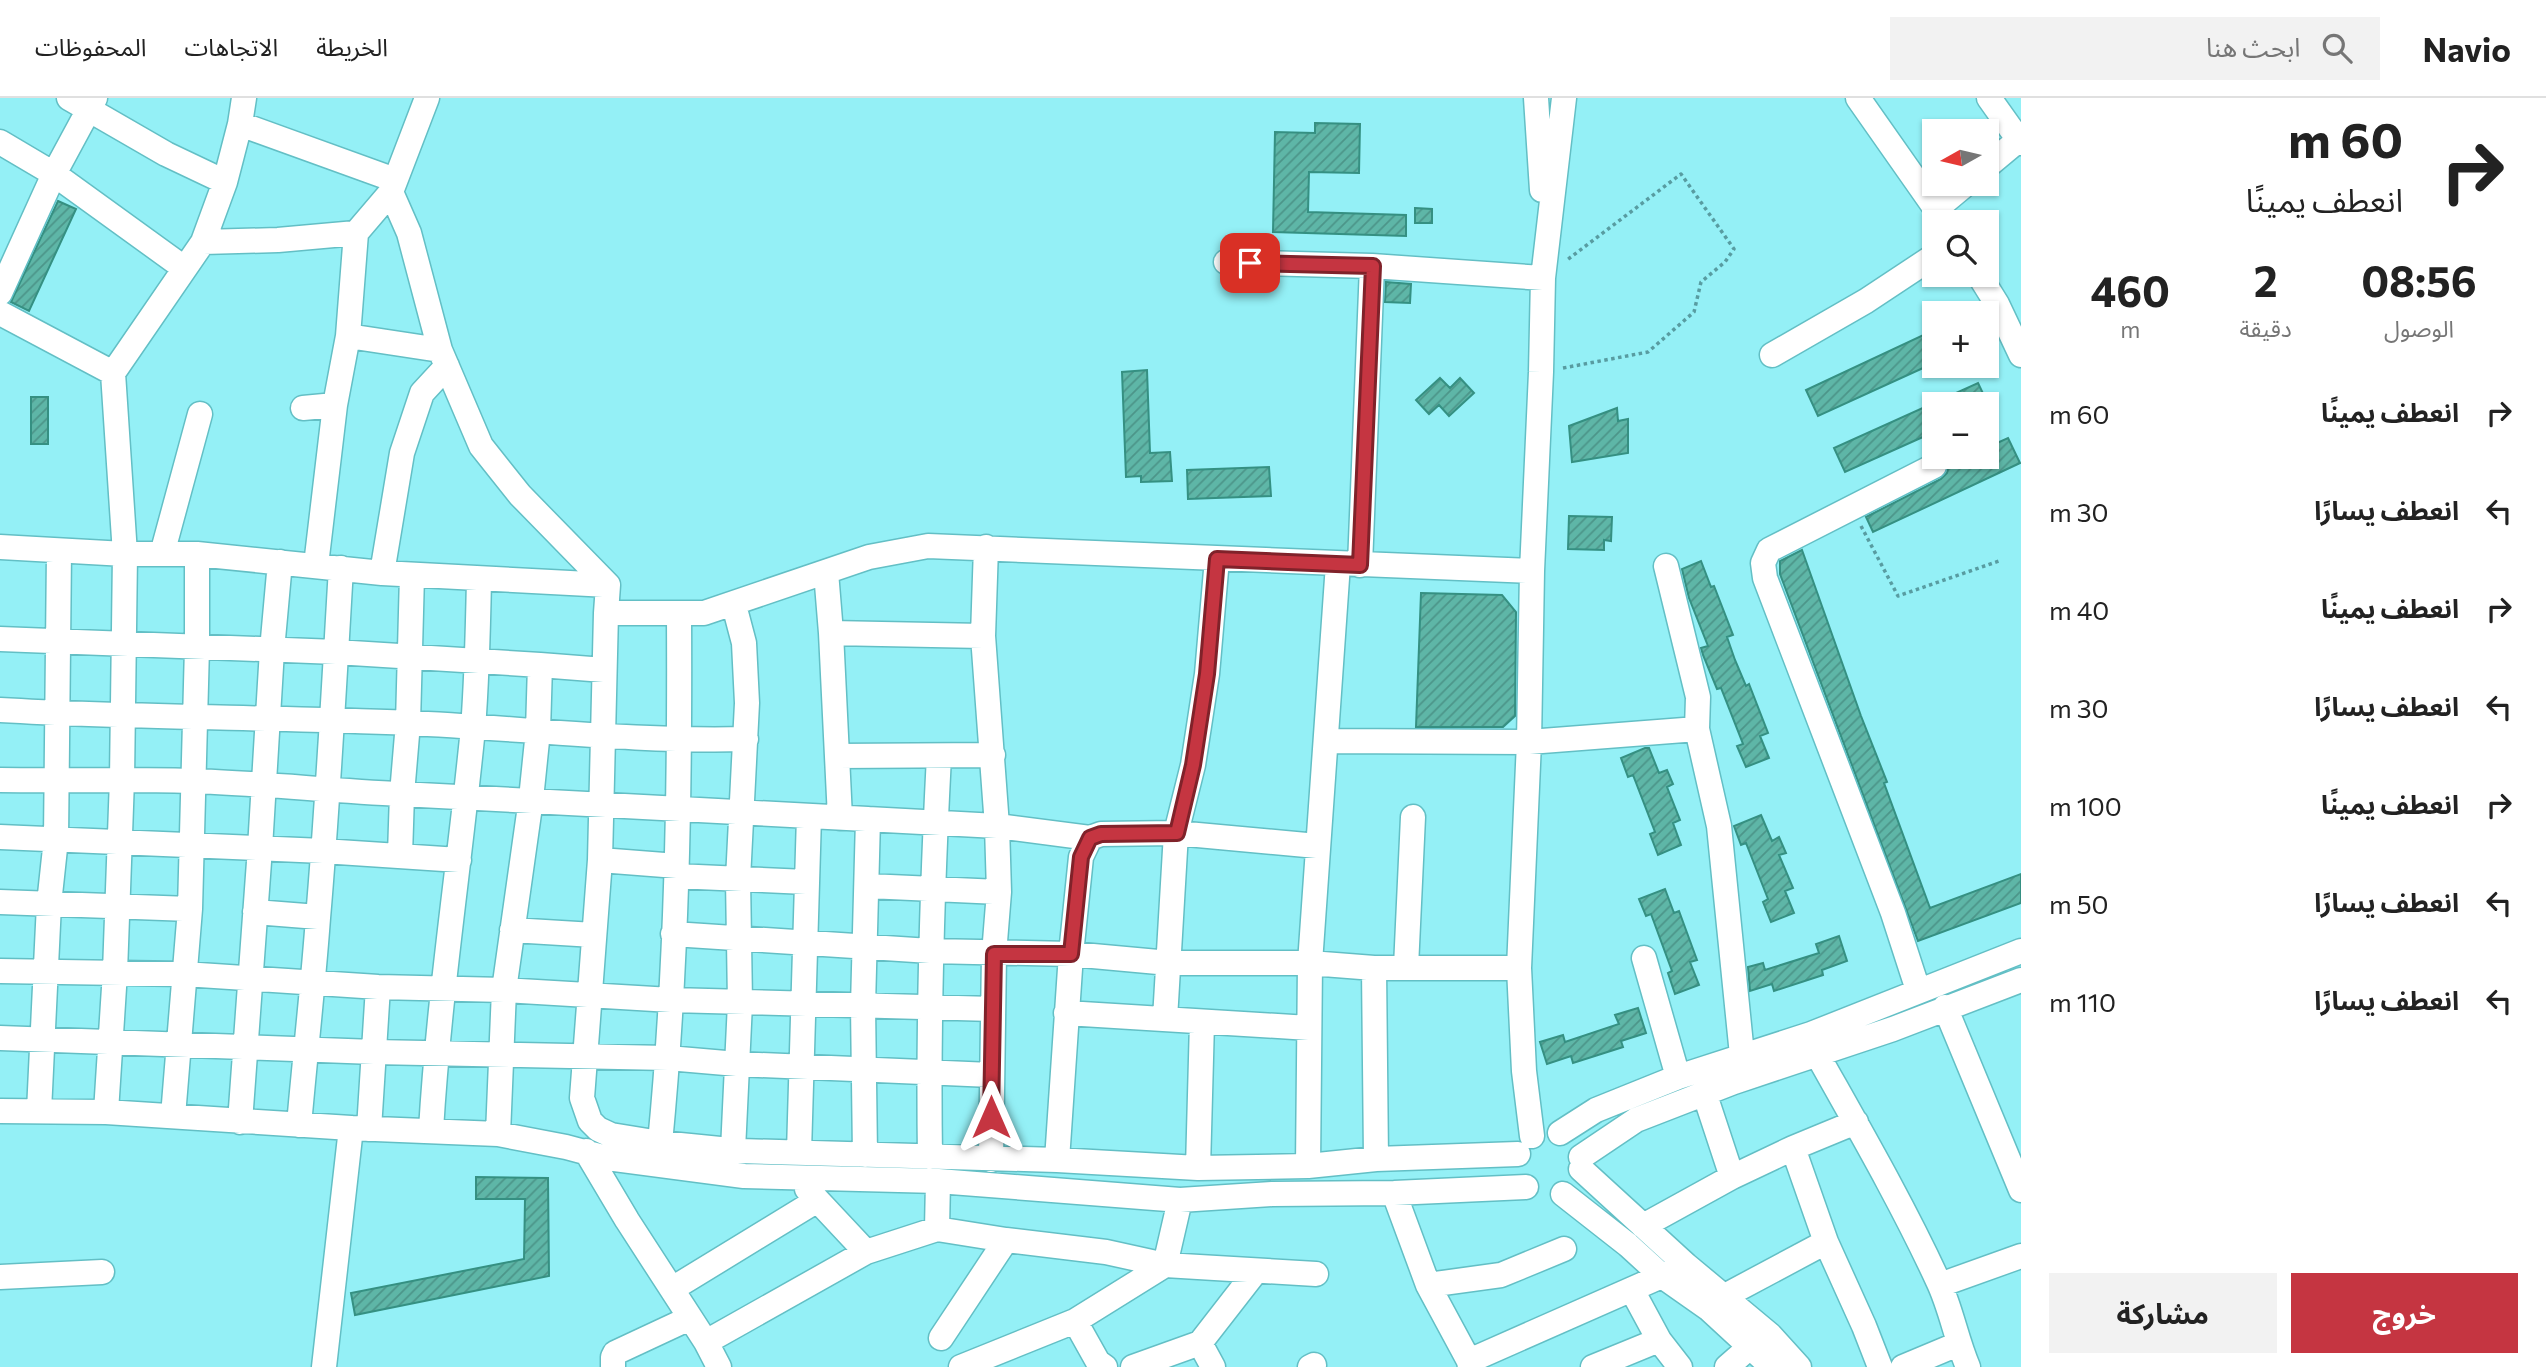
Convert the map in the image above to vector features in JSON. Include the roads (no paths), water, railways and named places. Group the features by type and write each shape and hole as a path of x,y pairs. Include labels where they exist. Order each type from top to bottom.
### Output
{"street":[{"path":"106,1112 115,972 122,779 125,554 113,373 203,242 225,182 244,98"},
{"path":"316,565 335,405 348,336 356,233 393,186 427,98"},
{"path":"1536,98 1547,253"},
{"path":"1564,98 1543,278 1532,571 1529,742 1519,968 1525,1145 1517,1171 1526,1187 1541,1196 1563,1194 1574,1185 1581,1163 1636,1120 1734,1082 1893,1029 2021,980"},
{"path":"1858,98 1937,210"},
{"path":"1989,98 2020,140 1999,157"},
{"path":"0,293 85,102 166,154 225,182"},
{"path":"240,124 393,186 444,358 481,446 520,495 608,585 600,860 582,1098 590,1121 598,1129 611,1135 660,1143 733,1150 1198,1167 1308,1166 1525,1145 1546,1132 1560,1133 1573,1143 1581,1163 1643,1226 1770,1335 1799,1367"},
{"path":"0,142 54,174 184,268"},
{"path":"1946,210 1957,196"},
{"path":"203,242 278,240 356,233"},
{"path":"1226,262 1373,266 1543,278"},
{"path":"1772,355 1866,302 1922,264"},
{"path":"1308,1166 1310,963 1317,846 1349,565 1373,266"},
{"path":"1986,287 2021,355"},
{"path":"0,313 113,373"},
{"path":"348,336 444,358"},
{"path":"382,573 402,453 422,393 444,358"},
{"path":"303,408 335,405"},
{"path":"162,554 200,414"},
{"path":"1918,990 1893,913 1765,578 1763,563 1769,550 1928,469"},
{"path":"606,613 704,613 869,557 928,546 1532,571"},
{"path":"0,547 125,554 197,554 382,573 608,585"},
{"path":"986,547 983,636 985,687 993,755 999,892 994,954 991,1160"},
{"path":"39,1111 49,904 56,839 59,551"},
{"path":"173,1116 190,909 197,554"},
{"path":"1165,1019 1177,833 1193,765 1205,687 1217,559"},
{"path":"240,1122 280,562"},
{"path":"1666,566 1698,697 1697,729 1718,826 1742,1055"},
{"path":"299,1125 333,720 341,568"},
{"path":"827,572 840,818"},
{"path":"400,855 408,723 412,575"},
{"path":"431,1130 435,1053 473,726 480,579"},
{"path":"733,1150 740,1003 738,879 746,739 744,643 734,605"},
{"path":"660,1143 668,1058 677,871 679,614"},
{"path":"831,633 983,636"},
{"path":"0,639 336,652 604,670"},
{"path":"498,1134 504,990 531,800 538,731 540,666"},
{"path":"0,710 195,719 408,723 680,740 746,739"},
{"path":"1327,740 1529,742 1697,729"},
{"path":"837,756 993,755"},
{"path":"930,1157 930,951 935,889 939,756"},
{"path":"0,780 193,781 600,806 678,807 997,826 1090,838 1101,834 1177,833 1317,846"},
{"path":"799,1152 809,816"},
{"path":"1406,967 1413,817"},
{"path":"865,1155 863,1006 868,886 867,819"},
{"path":"0,837 323,851 459,860"},
{"path":"1057,1160 1071,954 1081,857 1090,838"},
{"path":"600,860 738,879 806,881"},
{"path":"868,886 999,892"},
{"path":"0,902 190,909"},
{"path":"255,912 318,917"},
{"path":"512,930 594,935"},
{"path":"673,934 930,951 1071,954 1169,963 1519,968"},
{"path":"1560,1133 1596,1110 1678,1077 1811,1034 2021,951"},
{"path":"1644,958 1678,1077"},
{"path":"1374,968 1376,1159"},
{"path":"0,971 184,974 378,987 504,990 740,1003 993,1009"},
{"path":"324,1367 374,1052 378,987"},
{"path":"1945,1007 2021,1191"},
{"path":"1066,1013 1309,1028"},
{"path":"1198,1167 1202,1022"},
{"path":"0,1038 245,1045 374,1052 668,1058 737,1064 991,1075"},
{"path":"1817,1054 1894,1189 1940,1285 1968,1367"},
{"path":"1705,1095 1732,1178"},
{"path":"0,1111 106,1112 360,1129 498,1134 586,1151 607,1158 744,1176 938,1181 1180,1200 1526,1187"},
{"path":"1643,1226 1793,1148 1856,1122"},
{"path":"1793,1148 1826,1242 1880,1367"},
{"path":"586,1151 719,1367"},
{"path":"798,1178 816,1201 866,1252"},
{"path":"937,1229 938,1181"},
{"path":"1394,1194 1429,1285 1469,1364 1686,1265"},
{"path":"1563,1194 1628,1245 1662,1276 1709,1310 1772,1367"},
{"path":"961,1367 1075,1321 1165,1265 1180,1200"},
{"path":"673,1289 816,1201"},
{"path":"706,1342 866,1252 937,1229 1106,1252 1165,1265 1316,1274"},
{"path":"941,1338 1006,1240"},
{"path":"1723,1297 1826,1242"},
{"path":"1429,1285 1501,1275 1564,1249"},
{"path":"1940,1285 2021,1256"},
{"path":"1133,1367 1200,1343 1256,1271"},
{"path":"0,1278 102,1272"},
{"path":"1632,1290 1659,1340 1680,1367"},
{"path":"613,1367 612,1357 615,1353 690,1318"},
{"path":"1075,1321 1098,1362 1105,1367"},
{"path":"1593,1367 1659,1340"},
{"path":"1200,1343 1213,1367"},
{"path":"1903,1367 1958,1343"},
{"path":"1727,1367 1751,1346"}]}
